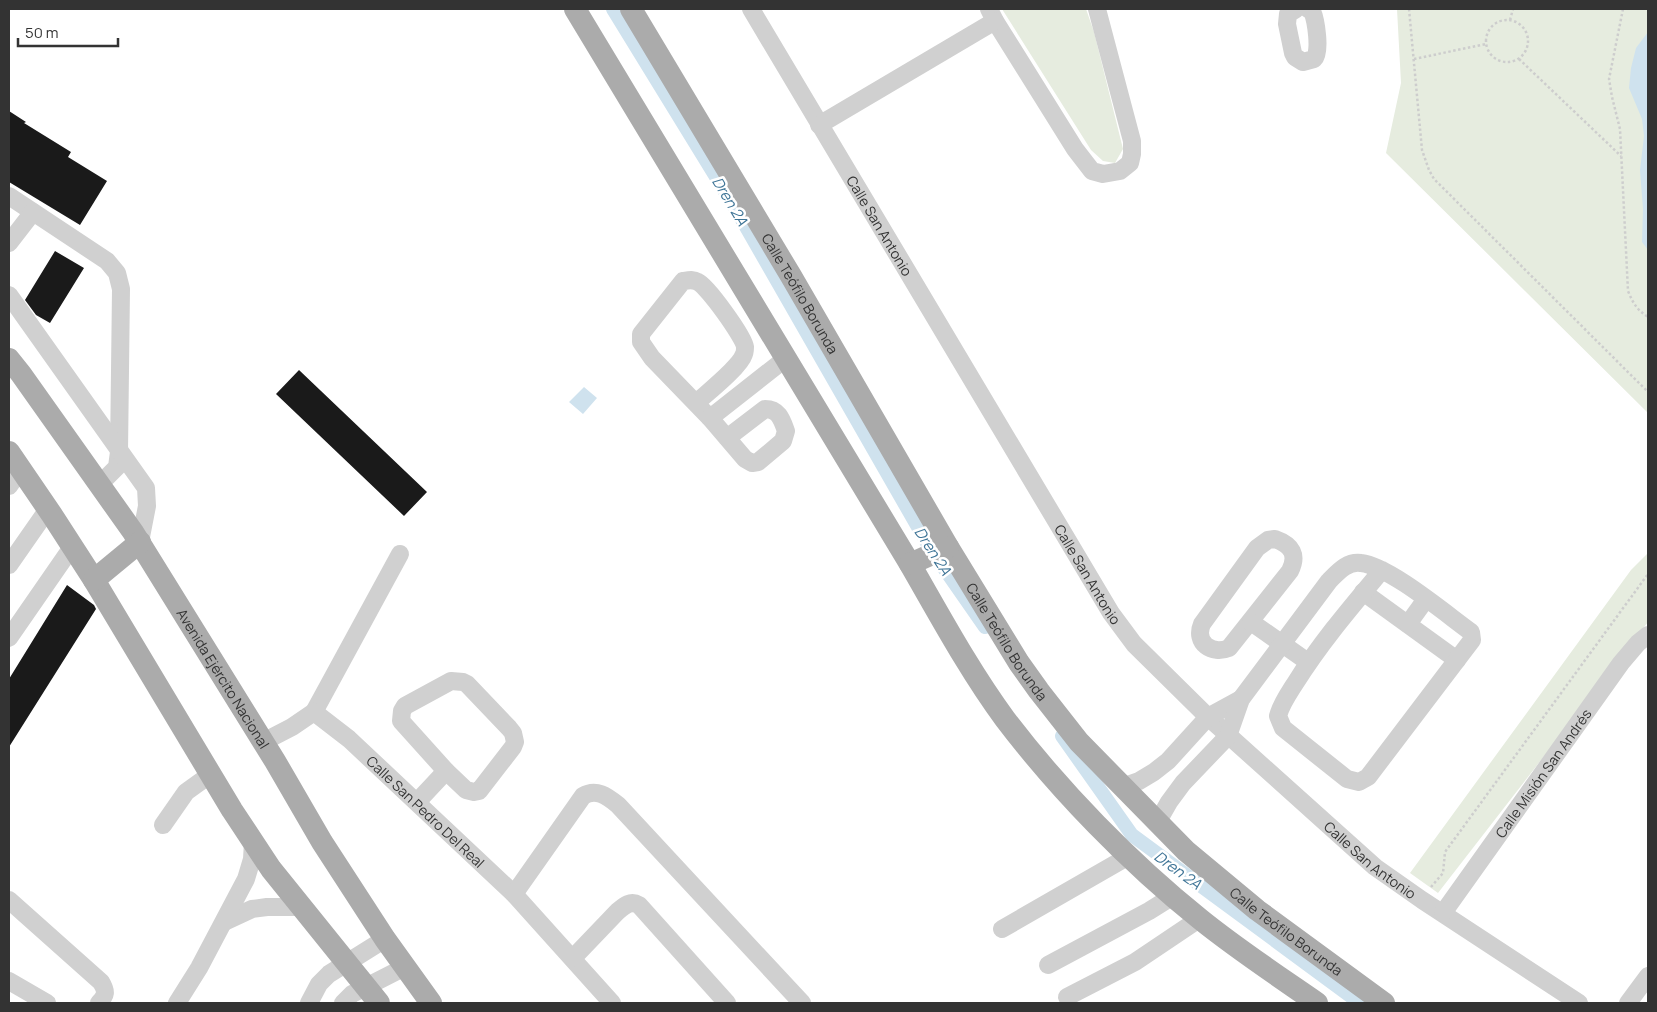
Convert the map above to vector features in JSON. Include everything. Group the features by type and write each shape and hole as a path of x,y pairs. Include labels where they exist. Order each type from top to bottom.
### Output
{"main road":[{"path":"575,9 785,359 914,562 964,656 1006,719 1076,802 1129,856 1200,919 1232,944 1317,1003"},
{"name":"Calle Teófilo Borunda","path":"631,9 790,276 944,549 1039,691 1079,742 1186,851 1236,894 1314,954 1384,1003"},
{"name":"Avenida Ejército Nacional","path":"9,359 27,381 140,542 322,842 385,939 432,1003"},
{"path":"13,469 48,508 271,869 373,995"},
{"path":"94,580 140,542"},
{"path":"914,562 944,549"}],"street":[{"name":"Calle San Antonio","path":"751,9 1112,613 1134,644 1228,736 1375,867 1579,1003"},
{"path":"819,125 992,15 1084,162 1092,170 1103,174 1120,171 1130,163 1132,141 1097,9"},
{"path":"1296,9 1288,14 1287,24 1295,58 1303,62 1314,59 1318,53 1314,19 1312,11 1308,9"},
{"path":"9,196 107,261 117,273 121,289 119,452 117,467 100,484"},
{"path":"9,243 33,212"},
{"path":"696,403 736,366 744,354 745,347 743,340 727,316 701,283 689,280 683,281 641,334 640,338 643,347 652,358 727,438"},
{"path":"9,295 146,488 147,506 140,542"},
{"path":"710,418 785,359"},
{"path":"9,565 48,508"},
{"path":"1268,540 1281,541 1292,550 1294,556 1293,564 1283,581 1251,622 1229,648 1223,651 1215,651 1208,647 1200,636 1199,630 1202,624 1257,548 1268,540"},
{"path":"9,638 72,547"},
{"path":"263,742 292,727 314,712 400,554"},
{"path":"1157,823 1183,783 1228,736 1242,700 1329,581 1341,569 1351,564 1361,563 1382,570 1426,599 1470,632 1472,640 1368,778 1359,782 1347,779 1283,728 1278,716 1283,703 1308,662 1382,570"},
{"path":"1364,592 1457,660"},
{"path":"1408,624 1426,599"},
{"path":"1251,622 1308,662"},
{"name":"Calle Misión San Andrés","path":"1443,913 1621,663 1638,643 1648,636"},
{"path":"451,681 462,682 467,684 509,728 515,742 479,790 474,792 466,790 446,771 405,726 401,716 405,706 451,681"},
{"path":"1122,787 1139,781 1154,772 1168,761 1208,717 1242,700"},
{"name":"Calle San Pedro Del Real","path":"314,712 349,740 514,894 612,1003"},
{"path":"417,802 446,771"},
{"path":"164,825 186,792 211,774"},
{"path":"514,894 583,796 589,792 595,792 618,805 802,1003"},
{"path":"177,1003 224,922 246,879 252,859 253,842"},
{"path":"1002,929 1129,856"},
{"path":"1048,965 1149,911 1173,896"},
{"path":"9,900 101,982 106,992 99,1003"},
{"path":"573,958 617,912 625,906 635,903 639,905 727,1003"},
{"path":"224,922 252,909 302,907"},
{"path":"1067,998 1142,958 1200,919"},
{"path":"309,1003 319,984 329,974 385,939"},
{"path":"343,1003 352,994 373,995 405,967"},
{"path":"1628,1003 1648,976"},
{"path":"9,981 47,1003"}],"path":[{"path":"1409,9 1422,150 1434,180 1648,392"},
{"path":"1510,20 1513,9"},
{"path":"1623,9 1609,79 1620,128 1628,291 1640,312 1648,317"},
{"path":"1510,20 1524,29 1528,45 1519,59 1511,62 1502,62 1488,52 1486,36 1495,24 1510,20"},
{"path":"1413,60 1486,44"},
{"path":"1519,59 1622,157"},
{"path":"1422,900 1443,873 1445,852 1648,574"}],"shaded area":[{"path":"1002,9 1086,9 1094,32 1123,149 1115,163 1103,161 1091,150"},
{"path":"1397,9 1648,9 1648,413 1386,153 1401,83"},
{"path":"1648,553 1648,622 1438,893 1410,873 1631,570"}],"water":[{"path":"1648,32 1648,250 1642,242 1643,209 1640,170 1644,136 1642,119 1629,88 1636,48"},
{"path":"584,387 597,398 583,414 569,402"}],"building":[{"path":"9,111 26,122 24,123 71,152 68,157 107,181 80,225 9,182"},
{"path":"55,251 84,268 50,323 36,315 25,300"},
{"path":"299,370 427,492 404,516 276,394"},
{"path":"67,585 94,605 96,609 9,747 9,679"}],"waterway":[{"name":"Dren 2A","path":"613,9 737,211 930,548 985,627"},
{"name":"Dren 2A","path":"1062,736 1132,835 1360,1003"}]}
